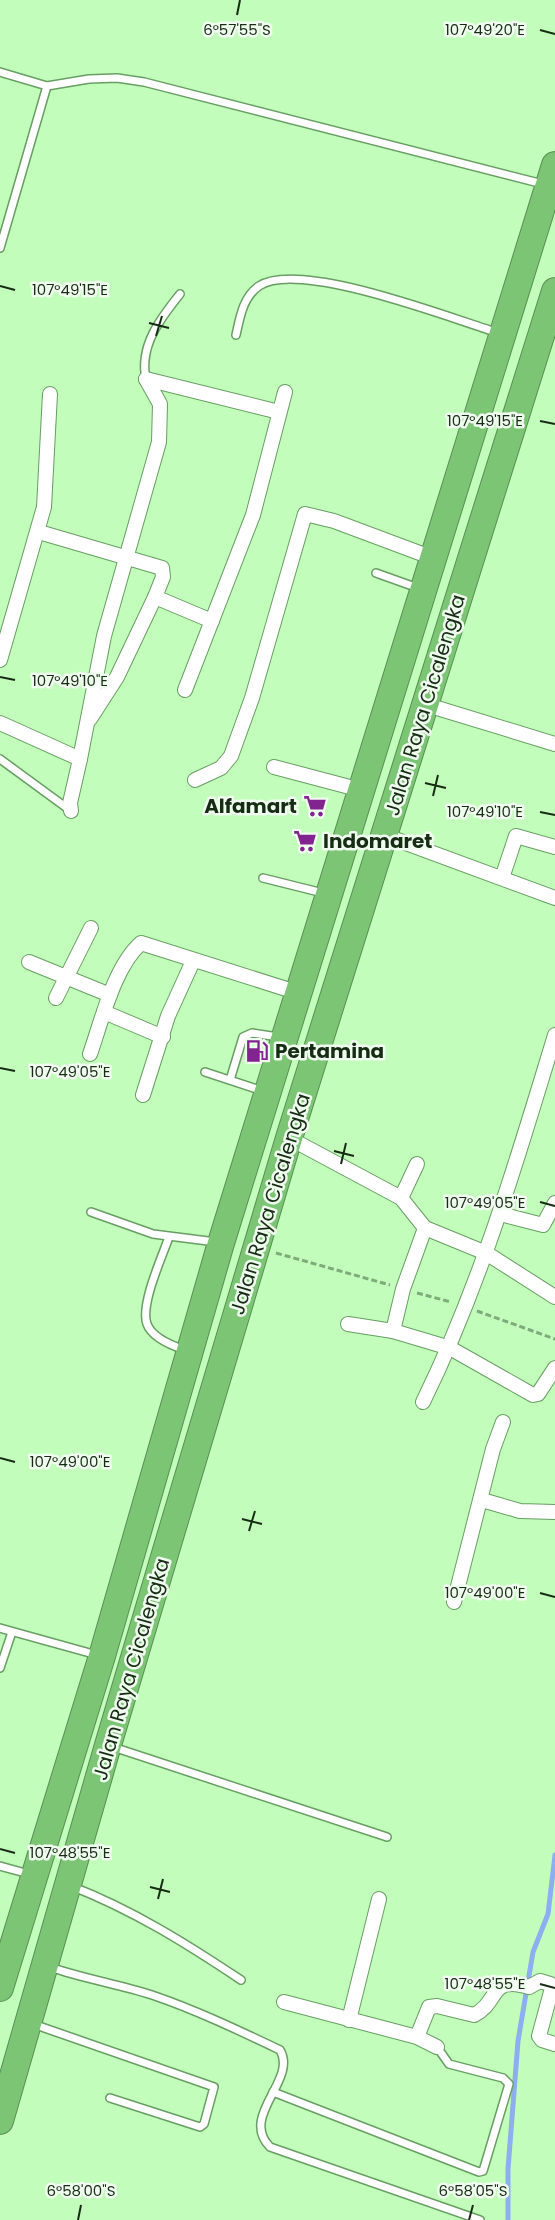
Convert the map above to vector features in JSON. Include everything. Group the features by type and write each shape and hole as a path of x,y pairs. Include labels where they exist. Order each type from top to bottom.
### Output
{"highway":[{"name":"Jalan Raya Cicalengka","path":"0,1988 102,1656 222,1243 552,175"},
{"name":"Jalan Raya Cicalengka","path":"0,2121 108,1745 289,1138 424,704 550,327 555,291"}],"street":[{"path":"146,379 279,412"},
{"path":"71,811 70,803 104,636 161,426 160,404 146,379"},
{"path":"185,690 253,515 285,392"},
{"path":"0,660 39,532 48,471 50,394"},
{"path":"195,780 221,768 231,756 252,698 305,514 314,514 433,558"},
{"path":"39,532 162,568 162,577 155,597 117,677 85,727"},
{"path":"155,597 212,621"},
{"path":"424,704 555,744"},
{"path":"0,723 80,759"},
{"path":"274,767 361,789"},
{"path":"384,835 555,898"},
{"path":"502,878 516,836 555,847"},
{"path":"56,998 91,928"},
{"path":"90,1054 110,995 132,954 141,943 299,993"},
{"path":"143,1095 168,1016 193,961"},
{"path":"29,962 110,995"},
{"path":"104,1012 163,1037"},
{"path":"423,1402 450,1348 486,1253 555,1035"},
{"path":"289,1138 401,1198 425,1228 486,1253 555,1297"},
{"path":"401,1198 417,1164"},
{"path":"500,1214 543,1225 555,1203"},
{"path":"393,1331 408,1271 425,1228"},
{"path":"348,1324 393,1331 450,1348 533,1395 538,1394 555,1368"},
{"path":"454,1602 482,1500 493,1449 503,1422"},
{"path":"482,1500 520,1511 555,1512"},
{"path":"349,2020 379,1899"},
{"path":"417,2037 429,2007 437,2006 474,2015 480,2012 496,1989 508,1983 524,1986 540,1981 552,1986 539,2036 542,2040 555,2044"},
{"path":"284,2002 417,2037 437,2047"}],"lane":[{"path":"0,72 46,86 89,79 117,78 144,82 552,175"},
{"path":"0,248 46,86"},
{"path":"236,335 249,296 261,285 280,280 305,280 387,297 502,334"},
{"path":"146,379 143,365 149,340 180,294"},
{"path":"376,573 423,590"},
{"path":"0,759 71,811"},
{"path":"262,878 329,894"},
{"path":"230,1080 246,1035 285,1038"},
{"path":"205,1072 268,1093"},
{"path":"91,1212 169,1237 188,1237 222,1243"},
{"path":"169,1237 145,1313 151,1331 170,1345 189,1352"},
{"path":"0,1628 102,1656"},
{"path":"0,1668 12,1632"},
{"path":"108,1745 387,1837"},
{"path":"0,1866 34,1875"},
{"path":"69,1885 106,1899 142,1918 242,1980"},
{"path":"45,1966 86,1980 151,1995 225,2024 280,2050 284,2064 260,2125 262,2139 270,2147 480,2220"},
{"path":"29,2022 214,2087 204,2124 200,2127 110,2098"},
{"path":"273,2092 479,2172 483,2171 509,2084 503,2078 449,2064 437,2047"}],"waterway":[{"path":"508,2220 508,2169 518,2041 533,1952 548,1914 555,1855"}],"place":[{"name":"Alfamart","path":"315,806"},
{"name":"Indomaret","path":"305,841"},
{"name":"Pertamina","path":"257,1051"}]}
